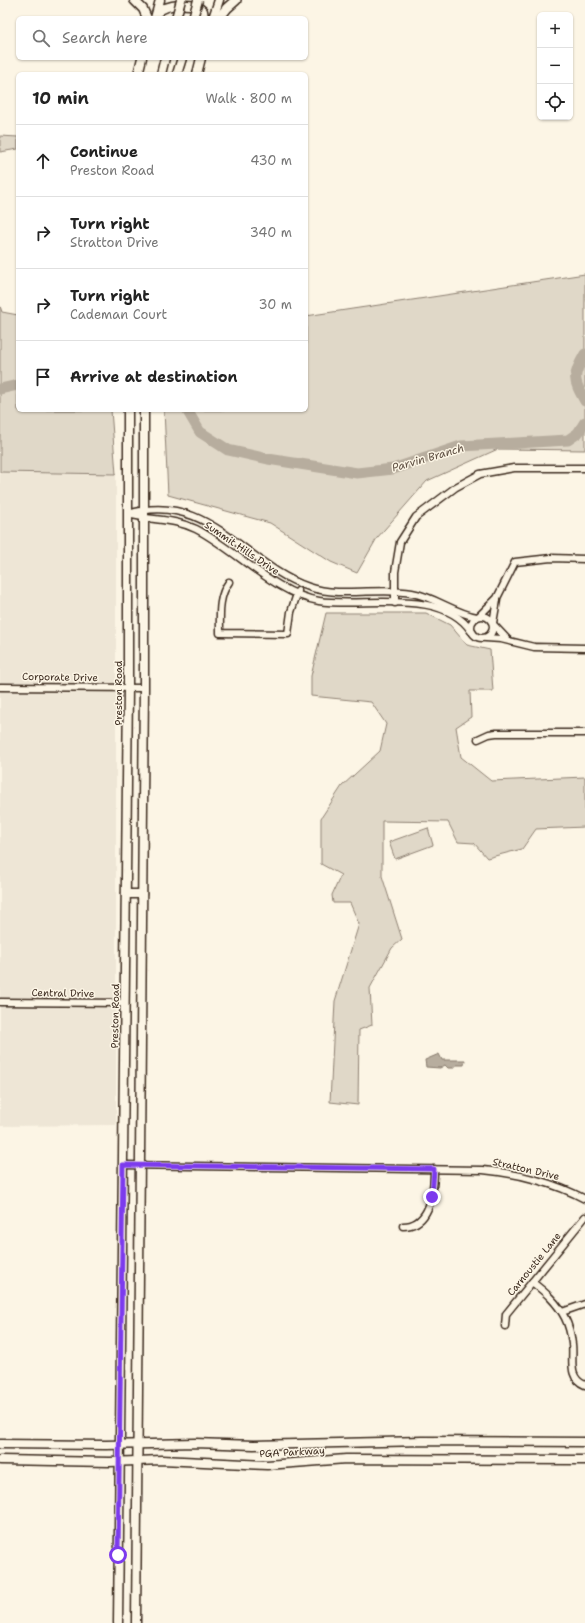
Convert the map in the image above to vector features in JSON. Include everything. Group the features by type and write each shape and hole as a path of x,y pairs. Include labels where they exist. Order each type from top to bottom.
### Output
{"highway":[{"path":"221,16 236,0"}],"main road":[{"path":"134,0 143,9 146,16"},
{"path":"156,15 160,0"},
{"path":"177,16 182,0"},
{"path":"194,16 198,0"},
{"path":"214,16 219,0"},
{"path":"156,15 168,6 195,6 202,11 203,16"},
{"path":"138,72 142,60"},
{"path":"162,72 164,60"},
{"path":"178,72 181,60"},
{"path":"198,72 200,60"},
{"name":"Preston Road","path":"118,1623 128,688 128,412"},
{"path":"136,1623 140,1013 144,688 144,412"},
{"path":"126,894 142,894"},
{"path":"125,1003 132,1004 140,1013"},
{"name":"PGA Parkway","path":"0,1444 138,1443 254,1445 402,1441 585,1442"},
{"name":"PGA Parkway","path":"0,1460 120,1462 183,1460 267,1464 346,1460 585,1460"}],"street":[{"path":"395,603 395,572 400,542 416,517 456,487 480,474 514,468 585,468"},
{"name":"Summit Hills Drive","path":"128,514 143,510 179,512 202,519 301,584 314,589 331,592 395,592 419,594 461,613 478,616"},
{"name":"Summit Hills Drive","path":"128,514 143,519 163,519 194,528 209,536 284,588 310,599 336,603 420,604 442,609 462,620 471,630"},
{"path":"486,638 492,632 497,598 515,562 551,558 585,559"},
{"path":"229,582 223,590 221,599 220,633 288,634 291,612 301,584"},
{"path":"497,598 471,623 471,630 477,637 508,640 534,647 585,648"},
{"path":"478,616 487,617 508,640"},
{"name":"Corporate Drive","path":"0,687 144,688"},
{"path":"478,739 489,734 496,733 585,733"},
{"name":"Central Drive","path":"0,1002 125,1003"},
{"name":"Stratton Drive","path":"123,1165 482,1170 500,1172 567,1189 585,1199"},
{"path":"403,1226 410,1226 419,1222 425,1213 433,1193 434,1169"},
{"name":"Carnoustie Lane","path":"505,1326 506,1314 585,1217"},
{"path":"532,1282 549,1296 562,1312 570,1332 573,1371 577,1380 585,1385"},
{"path":"562,1312 585,1304"}],"shaded area":[{"path":"0,136 16,137 16,149 0,152"},
{"path":"585,274 585,450 498,449 427,481 377,538 357,573 331,562 270,523 168,495 164,412 308,412 308,316"},
{"path":"0,306 2,312 16,315 16,412 111,412 116,474 0,472"},
{"path":"0,472 116,474 116,1125 0,1126"},
{"path":"326,613 426,613 450,625 467,645 490,650 493,691 470,691 471,717 456,727 461,757 491,781 585,777 585,827 536,829 522,849 487,858 474,843 458,842 448,822 382,821 382,876 402,939 392,948 370,988 372,1025 359,1030 358,1105 330,1102 335,1001 359,924 350,903 333,903 332,895 341,875 321,864 321,818 342,786 380,751 386,724 371,702 311,696 311,676"},
{"path":"428,828 433,845 395,859 389,842"},
{"path":"439,1054 442,1060 465,1060 464,1065 456,1065 454,1068 448,1068 445,1065 440,1068 426,1067 425,1060"}],"waterway":[{"name":"Parvin Branch","path":"585,354 576,373 576,383 585,401"},
{"name":"Parvin Branch","path":"0,389 16,385"},
{"name":"Parvin Branch","path":"188,412 200,432 228,450 268,459 357,473 393,469 461,446 568,440 578,433 585,422"}],"route":[{"path":"118,1555 123,1165 434,1169 432,1197"}]}
